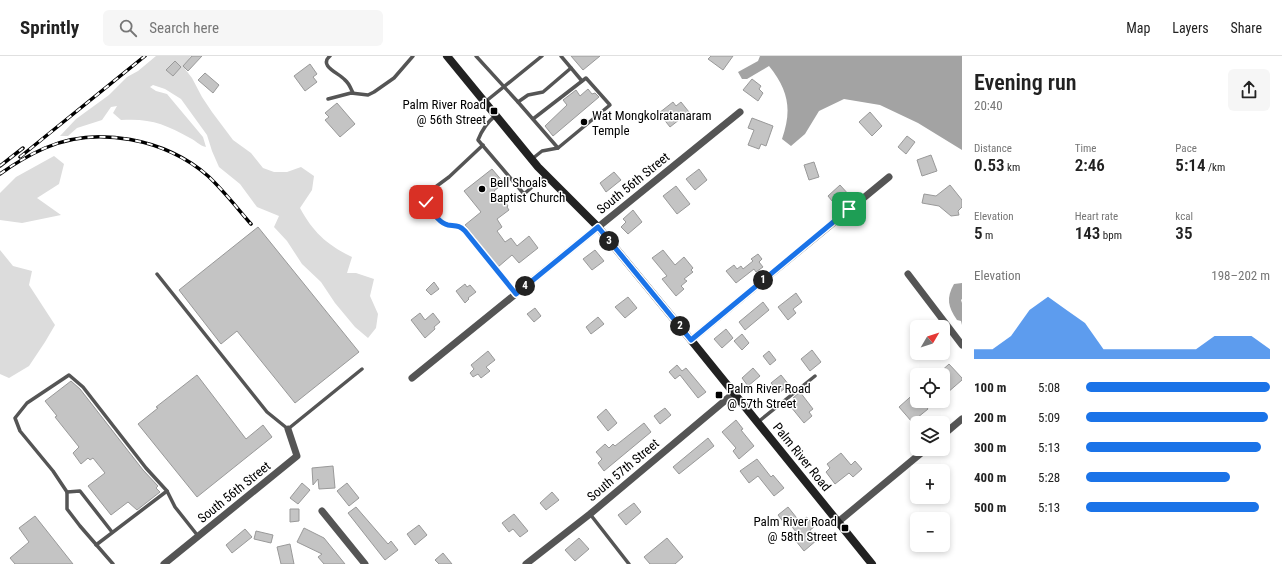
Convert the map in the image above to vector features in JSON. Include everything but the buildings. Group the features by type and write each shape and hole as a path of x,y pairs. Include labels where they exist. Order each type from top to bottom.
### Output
{"street":[{"name":"Palm River Road","path":"447,56 546,175 598,227 872,564"},
{"name":"South 56th Street","path":"412,378 740,112"},
{"path":"691,340 889,177"},
{"path":"908,274 962,345"},
{"name":"South 57th Street","path":"526,564 590,514 734,393"},
{"path":"950,429 962,419"},
{"name":"South 56th Street","path":"164,564 297,456 288,429"},
{"path":"838,522 918,456"},
{"path":"322,511 365,564"}],"lane":[{"path":"330,56 326,59 327,66 345,79 354,94"},
{"path":"328,99 354,94 368,95 384,87 414,56"},
{"path":"476,56 558,148"},
{"path":"485,102 542,56"},
{"path":"561,56 582,81"},
{"path":"518,102 528,95 543,92 571,68"},
{"path":"532,159 542,151 558,148 610,105 586,78 533,119"},
{"path":"496,115 482,129 478,140 524,194 546,175"},
{"path":"483,145 449,177 430,191 426,197 426,202 443,223 458,226 465,231 516,294"},
{"path":"157,274 267,412 288,429 362,369"},
{"path":"113,564 67,508 67,492 53,471 20,431 15,418 27,403 69,376 83,387 146,468 167,491 175,507 198,536"},
{"path":"758,422 815,376"},
{"path":"96,545 167,491"},
{"path":"67,492 80,492 112,532"},
{"path":"590,514 629,564"}],"shaded area":[{"path":"156,56 192,56 190,57 185,69 192,78 202,97 233,140 251,153 263,168 274,172 287,172 301,167 314,176 312,190 300,208 305,217 328,243 352,257 347,273 356,273 374,279 370,296 378,314 376,328 368,338 355,327 335,303 321,282 302,264 287,241 274,227 279,216 257,207 240,184 219,167 207,135 181,99 165,89 153,85 150,87 156,91 167,94 203,137 206,147 173,129 157,123 140,120 121,120 113,113 117,106 111,107 102,120 77,128 68,136 60,136 76,119 109,95 127,77 138,71"},
{"path":"760,56 962,56 962,150 918,123 880,105 844,99 819,111 805,134 791,146 782,139 788,110 785,92 776,75 769,66 747,79 742,79 738,72 758,61"},
{"path":"54,156 64,164 59,184 37,198 61,215 22,223 0,220 0,193 16,177"},
{"path":"0,250 13,266 32,271 29,285 55,325 29,366 9,378 0,374"},
{"path":"962,283 962,325 961,321 957,320 950,307 949,298 954,284"}],"railway":[{"path":"20,157 145,56"},
{"path":"0,174 33,154 65,141 86,137 108,137 130,140 152,145 191,163 214,182 251,224"},
{"path":"0,166 23,148"}],"place":[{"name":"Palm River Road @ 56th Street","path":"494,111"},
{"name":"Wat Mongkolratanaram Temple","path":"584,122"},
{"name":"Bell Shoals Baptist Church","path":"482,189"},
{"name":"Palm River Road @ 57th Street","path":"719,395"},
{"name":"Palm River Road @ 58th Street","path":"845,528"}],"route":[{"path":"426,202 443,223 463,228 516,294 598,227 691,340 849,209"}]}
